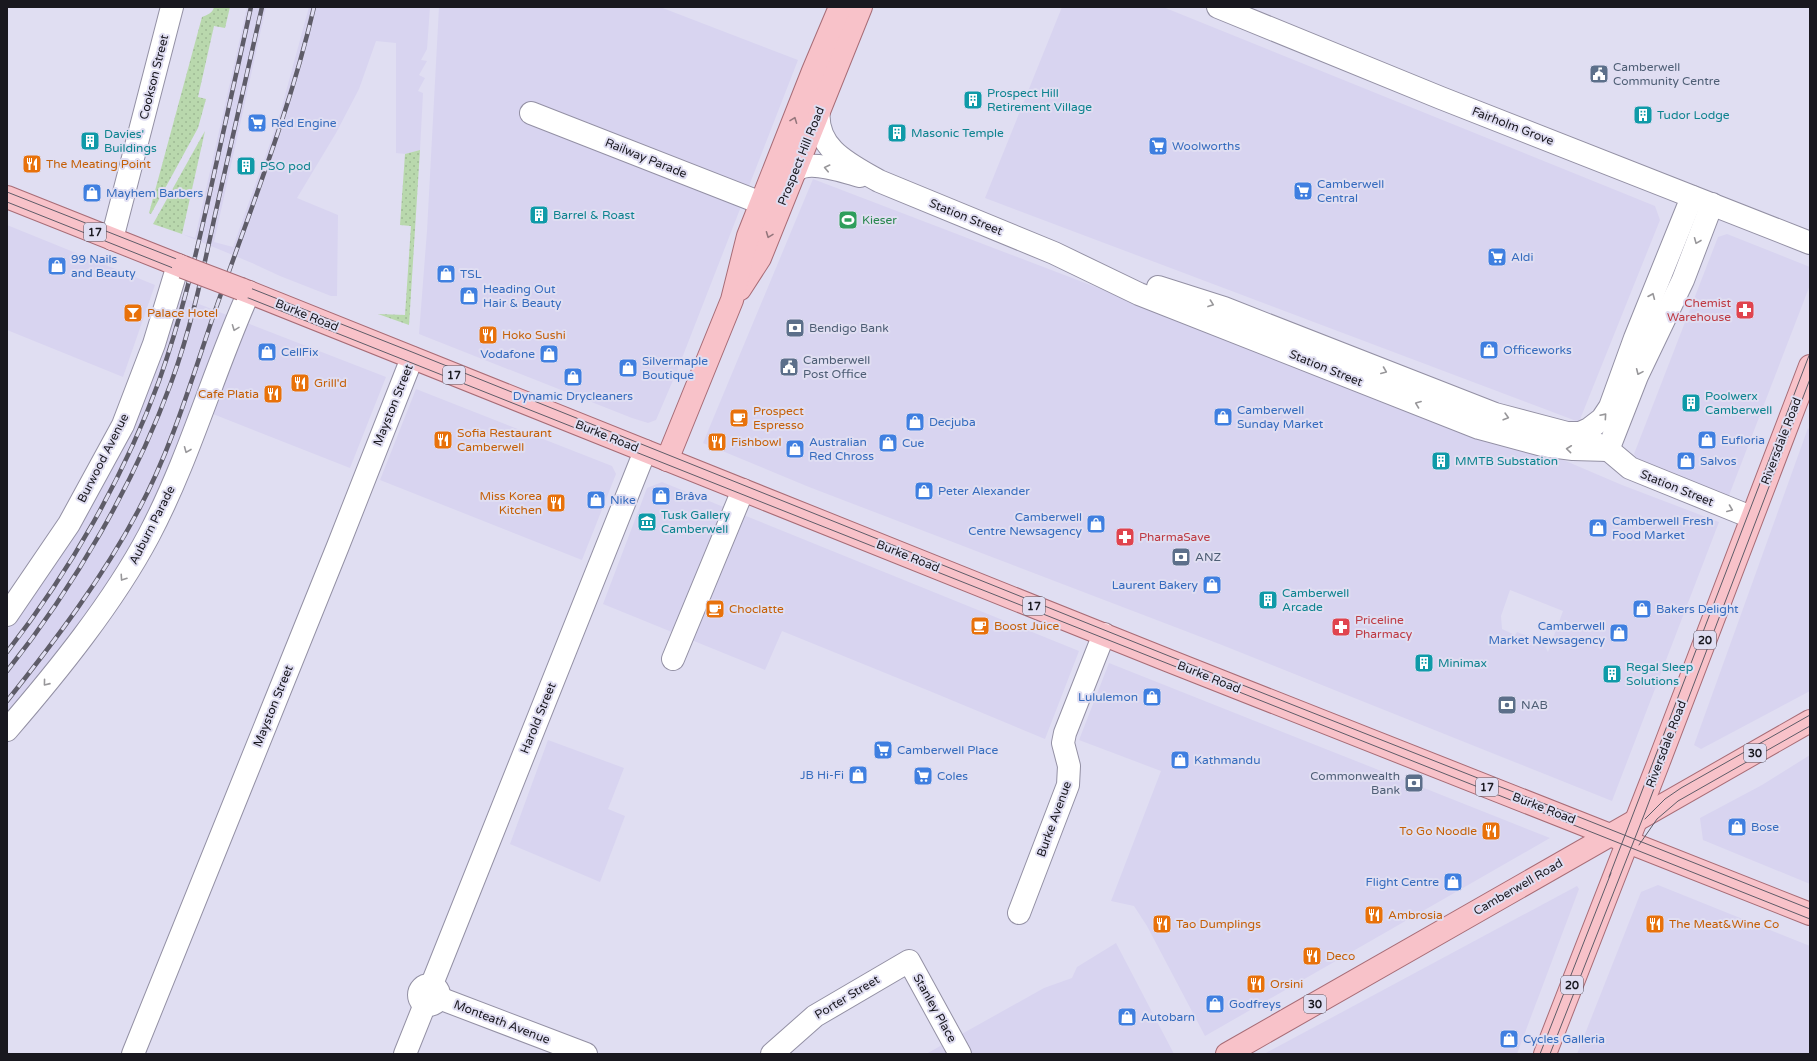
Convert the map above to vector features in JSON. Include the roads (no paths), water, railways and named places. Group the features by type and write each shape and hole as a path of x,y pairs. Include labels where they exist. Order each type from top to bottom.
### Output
{"main road":[{"name":"Prospect Hill Road","path":"839,35 840,7"},
{"name":"Prospect Hill Road","path":"668,460 732,300 748,236 770,207 839,35 861,7"},
{"name":"Prospect Hill Road","path":"807,141 820,109 822,75"},
{"path":"784,172 794,146 798,143 807,141"},
{"name":"Burke Road","path":"7,197 1810,914"},
{"name":"Riversdale Road","path":"1545,1054 1619,838 1637,819 1810,366"},
{"name":"30","path":"1637,819 1810,721"},
{"name":"Camberwell Road","path":"1227,1054 1619,838"}],"street":[{"name":"Cookson Street","path":"112,239 172,7"},
{"name":"Fairholm Grove","path":"1218,7 1434,95 1810,243"},
{"name":"Station Street","path":"820,109 818,119 820,129 826,143 836,153"},
{"name":"Railway Parade","path":"531,113 770,207"},
{"name":"Station Street","path":"807,141 819,143 879,181 1054,253 1111,281 1179,302 1256,330 1453,408 1488,431 1538,435 1571,433 1593,441 1608,450 1630,468 1751,518"},
{"name":"Station Street","path":"784,172 814,165 879,181"},
{"path":"1571,433 1584,432 1605,416 1641,347 1650,326 1683,280 1702,200"},
{"name":"Burwood Avenue","path":"7,615 69,524 123,425 154,344 181,266"},
{"name":"Auburn Parade","path":"7,730 62,664 105,605 130,568 149,535 179,471 245,291"},
{"path":"1608,450 1641,347"},
{"name":"Mayston Street","path":"133,1054 412,358"},
{"name":"Station Street","path":"1538,435 1573,449 1608,450"},
{"name":"Harold Street","path":"405,1054 432,995 645,451"},
{"path":"673,659 742,490"},
{"name":"Burke Avenue","path":"1019,913 1068,786 1069,766 1063,742 1065,733 1104,634"},
{"name":"Porter Street","path":"772,1054 815,1016 909,961"},
{"name":"Stanley Place","path":"909,961 960,1054"},
{"name":"Monteath Avenue","path":"432,995 586,1054"}],"tram line":[{"path":"7,192 412,352 1169,656 1810,909"},
{"path":"7,202 1810,919"},
{"path":"1609,877 1810,353"},
{"path":"1550,1054 1644,815 1810,379"},
{"path":"1645,819 1665,799 1681,788 1810,715"},
{"path":"1639,845 1657,819 1678,801 1810,726"},
{"path":"1540,1054 1611,873"}],"railway":[{"path":"7,652 52,589 94,522 129,452 159,381 194,263 251,7"},
{"path":"7,671 32,639 79,570 121,496 156,421 171,383 185,342 196,300 262,7"},
{"path":"7,701 60,633 109,561 138,511 161,463 181,412 281,122 314,7"}],"place":[{"name":"Camberwell Community Centre","path":"1599,74"},
{"name":"Prospect Hill Retirement Village","path":"973,100"},
{"name":"Tudor Lodge","path":"1643,115"},
{"name":"Red Engine","path":"257,123"},
{"name":"Masonic Temple","path":"897,133"},
{"name":"Davies' Buildings","path":"90,141"},
{"name":"Woolworths","path":"1158,146"},
{"name":"The Meating Point","path":"32,164"},
{"name":"PSO pod","path":"246,166"},
{"name":"Camberwell Central","path":"1303,191"},
{"name":"Mayhem Barbers","path":"92,193"},
{"name":"Barrel & Roast","path":"539,215"},
{"name":"Kieser","path":"848,220"},
{"name":"Aldi","path":"1497,257"},
{"name":"99 Nails and Beauty","path":"57,266"},
{"name":"TSL","path":"446,274"},
{"name":"Heading Out Hair & Beauty","path":"469,296"},
{"name":"Chemist Warehouse","path":"1745,310"},
{"name":"Palace Hotel","path":"133,313"},
{"name":"Bendigo Bank","path":"795,328"},
{"name":"Hoko Sushi","path":"488,335"},
{"name":"Officeworks","path":"1489,350"},
{"name":"CellFix","path":"267,352"},
{"name":"Vodafone","path":"549,354"},
{"name":"Camberwell Post Office","path":"789,367"},
{"name":"Silvermaple Boutique","path":"628,368"},
{"name":"Dynamic Drycleaners","path":"573,377"},
{"name":"Grill'd","path":"300,383"},
{"name":"Cafe Platia","path":"273,394"},
{"name":"Poolwerx Camberwell","path":"1691,403"},
{"name":"Camberwell Sunday Market","path":"1223,417"},
{"name":"Prospect Espresso","path":"739,418"},
{"name":"Decjuba","path":"915,422"},
{"name":"Sofia Restaurant Camberwell","path":"443,440"},
{"name":"Eufloria","path":"1707,440"},
{"name":"Fishbowl","path":"717,442"},
{"name":"Cue","path":"888,443"},
{"name":"Australian Red Chross","path":"795,449"},
{"name":"MMTB Substation","path":"1441,461"},
{"name":"Salvos","path":"1686,461"},
{"name":"Peter Alexander","path":"924,491"},
{"name":"Brâva","path":"661,496"},
{"name":"Nike","path":"596,500"},
{"name":"Miss Korea Kitchen","path":"556,503"},
{"name":"Tusk Gallery Camberwell","path":"647,522"},
{"name":"Camberwell Centre Newsagency","path":"1096,524"},
{"name":"Camberwell Fresh Food Market","path":"1598,528"},
{"name":"PharmaSave","path":"1125,537"},
{"name":"ANZ","path":"1181,557"},
{"name":"Laurent Bakery","path":"1212,585"},
{"name":"Camberwell Arcade","path":"1268,600"},
{"name":"Choclatte","path":"715,609"},
{"name":"Bakers Delight","path":"1642,609"},
{"name":"Boost Juice","path":"980,626"},
{"name":"Priceline Pharmacy","path":"1341,627"},
{"name":"Camberwell Market Newsagency","path":"1619,633"},
{"name":"Minimax","path":"1424,663"},
{"name":"Regal Sleep Solutions","path":"1612,674"},
{"name":"Lululemon","path":"1152,697"},
{"name":"NAB","path":"1507,705"},
{"name":"Camberwell Place","path":"883,750"},
{"name":"Kathmandu","path":"1180,760"},
{"name":"JB Hi-Fi","path":"858,775"},
{"name":"Coles","path":"923,776"},
{"name":"Commonwealth Bank","path":"1414,783"},
{"name":"Bose","path":"1737,827"},
{"name":"To Go Noodle","path":"1491,831"},
{"name":"Flight Centre","path":"1453,882"},
{"name":"Ambrosia","path":"1374,915"},
{"name":"Tao Dumplings","path":"1162,924"},
{"name":"The Meat&Wine Co","path":"1655,924"},
{"name":"Deco","path":"1312,956"},
{"name":"Orsini","path":"1256,984"},
{"name":"Godfreys","path":"1215,1004"},
{"name":"Autobarn","path":"1127,1017"},
{"name":"Cycles Galleria","path":"1509,1039"}]}
